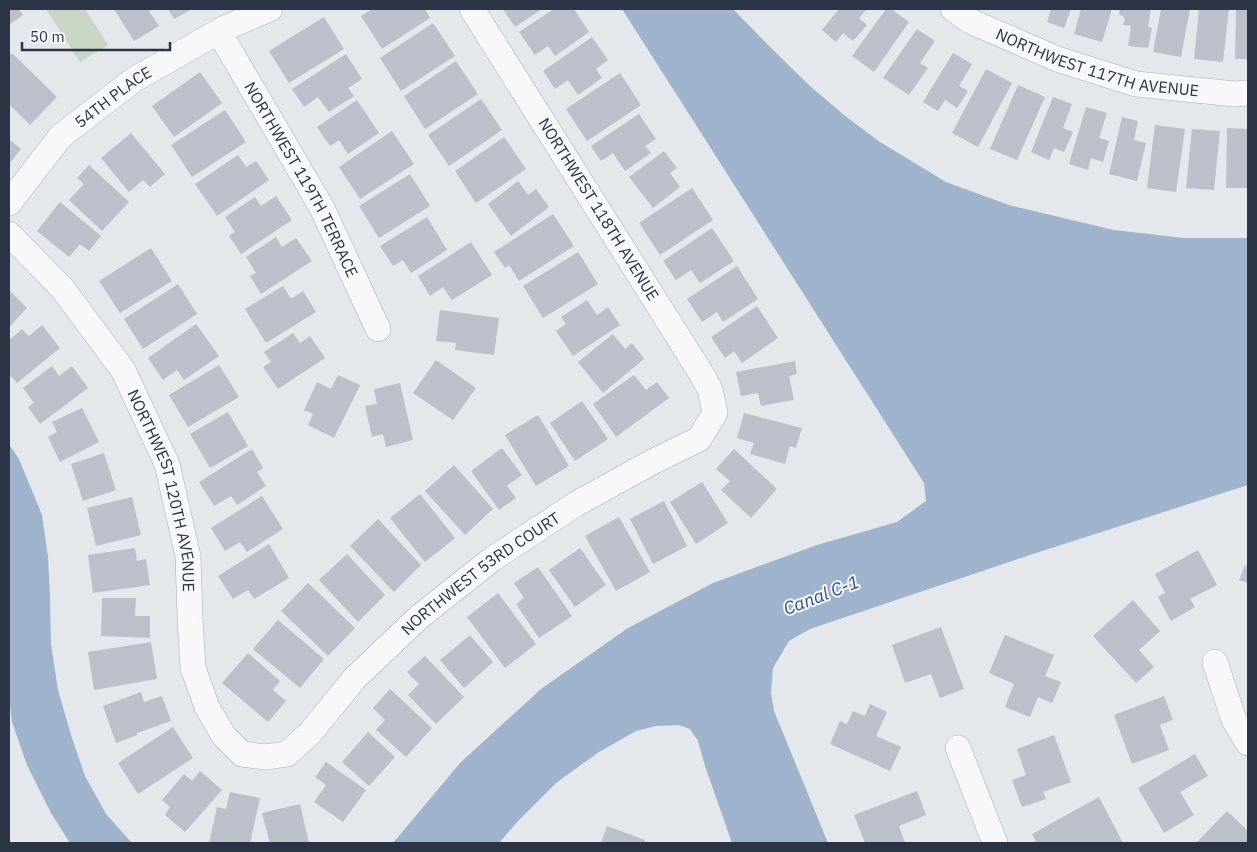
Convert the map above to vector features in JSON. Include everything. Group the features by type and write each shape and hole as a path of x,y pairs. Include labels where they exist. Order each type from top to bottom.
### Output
{"street":[{"name":"54TH PLACE","path":"9,203 61,136 135,79 219,32 270,9"},
{"name":"NORTHWEST 118TH AVENUE","path":"472,9 703,376 710,389 715,413"},
{"name":"NORTHWEST 117TH AVENUE","path":"953,9 970,21 1056,59 1136,84 1235,94 1248,93"},
{"name":"NORTHWEST 119TH TERRACE","path":"219,32 322,208 378,329"},
{"name":"NORTHWEST 120TH AVENUE","path":"9,234 62,288 123,370 167,464 188,556 193,668 207,707 224,736 242,754 265,757"},
{"name":"NORTHWEST 53RD COURT","path":"265,757 287,754 310,732 354,679 418,618 491,560 576,504 654,461 699,439 715,413"},
{"path":"1215,662 1234,720 1248,743"},
{"path":"958,748 995,843"}],"green space":[{"path":"46,9 85,9 108,45 80,62"}],"water":[{"name":"Canal C-1","path":"622,9 733,9 810,86 844,115 880,142 946,182 1009,205 1114,230 1184,238 1248,238 1248,485 1039,552 810,629 789,641 773,668 771,693 774,711 828,843 732,843 698,741 690,729 679,725 656,726 636,731 599,752 556,783 499,843 393,843 460,763 541,689 628,628 713,583 817,545 897,522 926,501 924,483"},
{"path":"9,444 19,459 42,515 48,557 51,644 58,690 71,735 85,776 106,814 132,843 70,843 51,813 27,765 12,722 9,696"}],"building":[{"path":"9,9 19,9 23,15 9,25"},
{"path":"114,9 153,9 149,11 159,26 134,41"},
{"path":"168,9 192,9 174,19"},
{"path":"372,9 425,9 430,18 382,49 361,16"},
{"path":"503,9 542,9 515,27"},
{"path":"554,9 574,9 589,32 555,56 548,46 535,55 519,32"},
{"path":"839,9 867,9 859,18 867,25 853,41 843,33 836,42 822,30"},
{"path":"886,9 891,9 909,22 874,72 852,56"},
{"path":"1051,9 1071,9 1064,28 1047,22"},
{"path":"1081,9 1112,9 1102,42 1074,34"},
{"path":"1120,9 1151,9 1148,27 1152,28 1148,48 1128,46 1131,26 1123,25 1125,18 1119,14"},
{"path":"1161,9 1190,9 1181,57 1153,52"},
{"path":"1199,9 1229,9 1223,62 1194,59"},
{"path":"1236,9 1248,9 1248,59 1235,59"},
{"path":"324,17 344,49 289,83 269,51"},
{"path":"433,23 455,56 401,91 380,58"},
{"path":"917,29 935,41 920,63 928,68 909,95 883,78"},
{"path":"592,37 608,60 596,69 602,78 578,95 568,80 555,89 543,71"},
{"path":"12,53 57,97 30,125 9,104 9,57"},
{"path":"953,53 972,64 959,86 968,91 957,108 945,100 938,111 923,102"},
{"path":"346,54 362,79 348,88 354,96 329,112 318,97 304,107 292,89"},
{"path":"456,61 478,94 425,129 404,96"},
{"path":"986,69 1012,83 978,147 952,133"},
{"path":"200,72 222,103 174,137 152,106"},
{"path":"620,73 641,105 587,141 566,109"},
{"path":"1018,85 1045,97 1017,160 990,149"},
{"path":"1053,97 1072,104 1063,128 1073,132 1064,152 1054,148 1049,160 1031,152"},
{"path":"481,99 502,130 449,166 428,135"},
{"path":"357,100 379,133 348,154 339,140 330,146 317,127"},
{"path":"1086,107 1107,113 1099,138 1109,141 1103,162 1091,158 1088,170 1069,164"},
{"path":"225,110 246,142 192,177 171,145"},
{"path":"639,114 656,139 645,146 651,153 625,171 613,153 601,161 591,146"},
{"path":"1122,117 1138,121 1134,140 1146,143 1137,181 1109,174"},
{"path":"1155,125 1185,129 1176,192 1147,188"},
{"path":"1227,128 1248,129 1248,188 1226,188"},
{"path":"1192,129 1220,131 1214,190 1186,188"},
{"path":"392,131 414,164 360,199 339,167"},
{"path":"131,133 165,174 150,187 143,180 129,192 101,158"},
{"path":"504,137 526,169 476,203 455,171"},
{"path":"9,139 21,149 9,164"},
{"path":"664,151 677,168 670,173 680,187 653,208 629,177"},
{"path":"238,155 246,167 256,161 269,180 217,216 195,184"},
{"path":"89,165 129,202 102,231 69,200 84,184 77,178"},
{"path":"410,174 430,206 379,238 359,206"},
{"path":"518,181 528,195 536,189 549,207 511,236 488,204"},
{"path":"692,188 713,220 660,255 639,223"},
{"path":"276,196 292,220 241,254 229,236 235,232 225,217 255,197 261,206"},
{"path":"60,202 101,236 89,251 80,244 69,257 37,231"},
{"path":"553,214 574,246 519,281 509,265 505,268 494,252"},
{"path":"427,217 447,250 411,273 403,260 393,266 380,246"},
{"path":"712,228 734,261 700,283 691,270 676,280 663,261"},
{"path":"276,237 282,247 296,238 312,261 261,294 250,276 256,273 246,257"},
{"path":"471,242 492,275 452,300 443,287 430,296 418,276"},
{"path":"151,248 172,281 120,313 99,281"},
{"path":"578,252 598,284 543,318 523,286"},
{"path":"737,266 758,299 723,322 717,312 702,322 687,299"},
{"path":"178,284 197,314 143,349 124,319"},
{"path":"283,286 291,299 303,291 316,312 266,343 245,309"},
{"path":"9,292 27,308 9,327"},
{"path":"587,300 597,315 608,307 620,325 573,356 556,331 566,324 561,317"},
{"path":"757,306 778,338 742,363 734,351 725,358 711,337"},
{"path":"440,310 499,318 494,355 455,350 456,343 436,341"},
{"path":"196,324 219,356 184,380 177,370 163,380 148,358"},
{"path":"42,325 60,348 17,383 9,374 9,340 22,329 29,336"},
{"path":"293,333 300,343 310,336 325,358 278,389 263,367 271,362 264,352"},
{"path":"613,334 625,349 632,343 644,359 603,393 578,362"},
{"path":"436,360 476,388 453,420 413,393"},
{"path":"795,361 797,374 789,376 794,400 761,406 758,393 741,396 736,372"},
{"path":"219,365 239,397 188,427 169,395"},
{"path":"52,366 59,376 72,366 88,388 40,424 28,407 34,403 23,388"},
{"path":"338,375 360,385 334,438 308,425 313,414 304,410 317,382 331,389"},
{"path":"634,375 646,390 657,382 669,398 616,437 593,404"},
{"path":"400,383 413,440 386,447 383,434 372,437 365,406 377,404 374,389"},
{"path":"582,401 608,439 575,461 550,423"},
{"path":"82,408 99,442 60,462 48,437 57,432 52,422"},
{"path":"228,412 248,446 210,468 190,434"},
{"path":"744,413 802,428 796,448 790,446 785,464 750,454 754,443 737,438"},
{"path":"538,415 569,466 536,486 505,435"},
{"path":"502,448 522,475 507,486 516,498 499,510 471,471"},
{"path":"252,449 263,468 257,472 266,486 237,505 231,496 214,506 199,482"},
{"path":"734,449 777,489 751,518 721,490 730,481 716,469"},
{"path":"104,453 116,490 83,501 71,464"},
{"path":"454,465 493,509 465,535 425,491"},
{"path":"702,482 728,523 696,544 670,502"},
{"path":"420,494 455,538 425,562 390,518"},
{"path":"262,496 283,529 247,552 240,542 225,551 211,528"},
{"path":"132,497 141,535 96,546 87,508"},
{"path":"664,501 687,546 653,564 630,519"},
{"path":"619,517 650,572 616,591 585,536"},
{"path":"378,519 421,565 394,592 350,546"},
{"path":"269,544 289,578 254,599 248,590 233,599 218,576"},
{"path":"135,548 137,561 146,559 150,585 93,593 88,555"},
{"path":"580,548 606,585 575,607 549,570"},
{"path":"1198,550 1217,585 1190,599 1195,607 1171,621 1158,597 1165,593 1155,574"},
{"path":"347,554 385,595 358,622 319,580"},
{"path":"1245,565 1248,567 1248,583 1239,580"},
{"path":"538,567 572,616 539,638 516,604 524,598 514,583"},
{"path":"308,583 355,628 328,656 281,611"},
{"path":"498,593 536,644 505,668 467,617"},
{"path":"102,598 136,598 135,616 150,616 150,638 101,636"},
{"path":"1133,600 1160,631 1139,650 1154,667 1136,683 1093,636"},
{"path":"278,620 324,659 300,688 253,649"},
{"path":"941,627 964,689 940,698 931,674 905,683 892,645"},
{"path":"470,635 493,662 464,688 440,660"},
{"path":"1005,635 1054,655 1045,676 1061,682 1052,703 1038,697 1030,717 1005,707 1014,684 989,673"},
{"path":"151,642 157,679 94,690 88,652"},
{"path":"248,653 280,681 273,690 286,701 268,722 222,683"},
{"path":"425,656 464,697 436,724 408,695 419,684 407,672"},
{"path":"390,689 432,728 406,757 376,730 385,720 373,708"},
{"path":"141,692 144,702 162,696 171,721 116,743 103,706"},
{"path":"1164,696 1173,720 1160,725 1169,750 1132,764 1114,715"},
{"path":"870,704 887,712 876,736 901,747 890,771 830,744 840,721 847,724 853,711 865,716"},
{"path":"173,727 193,758 138,794 118,763"},
{"path":"368,732 395,757 369,786 342,762"},
{"path":"1054,735 1071,782 1043,792 1046,799 1022,807 1012,780 1026,775 1017,749"},
{"path":"1195,754 1208,776 1180,792 1194,815 1164,833 1138,788"},
{"path":"326,762 366,790 343,822 314,802 326,785 315,777"},
{"path":"200,771 222,790 185,832 165,815 170,807 162,800 184,774 192,781"},
{"path":"917,791 926,815 899,826 905,843 865,843 854,815"},
{"path":"230,792 260,798 250,843 209,843 217,807 226,809"},
{"path":"1099,797 1123,843 1037,843 1032,834"},
{"path":"300,804 309,843 270,843 262,813"},
{"path":"1227,811 1248,831 1248,843 1196,843"},
{"path":"607,826 645,840 644,843 601,843"}]}
